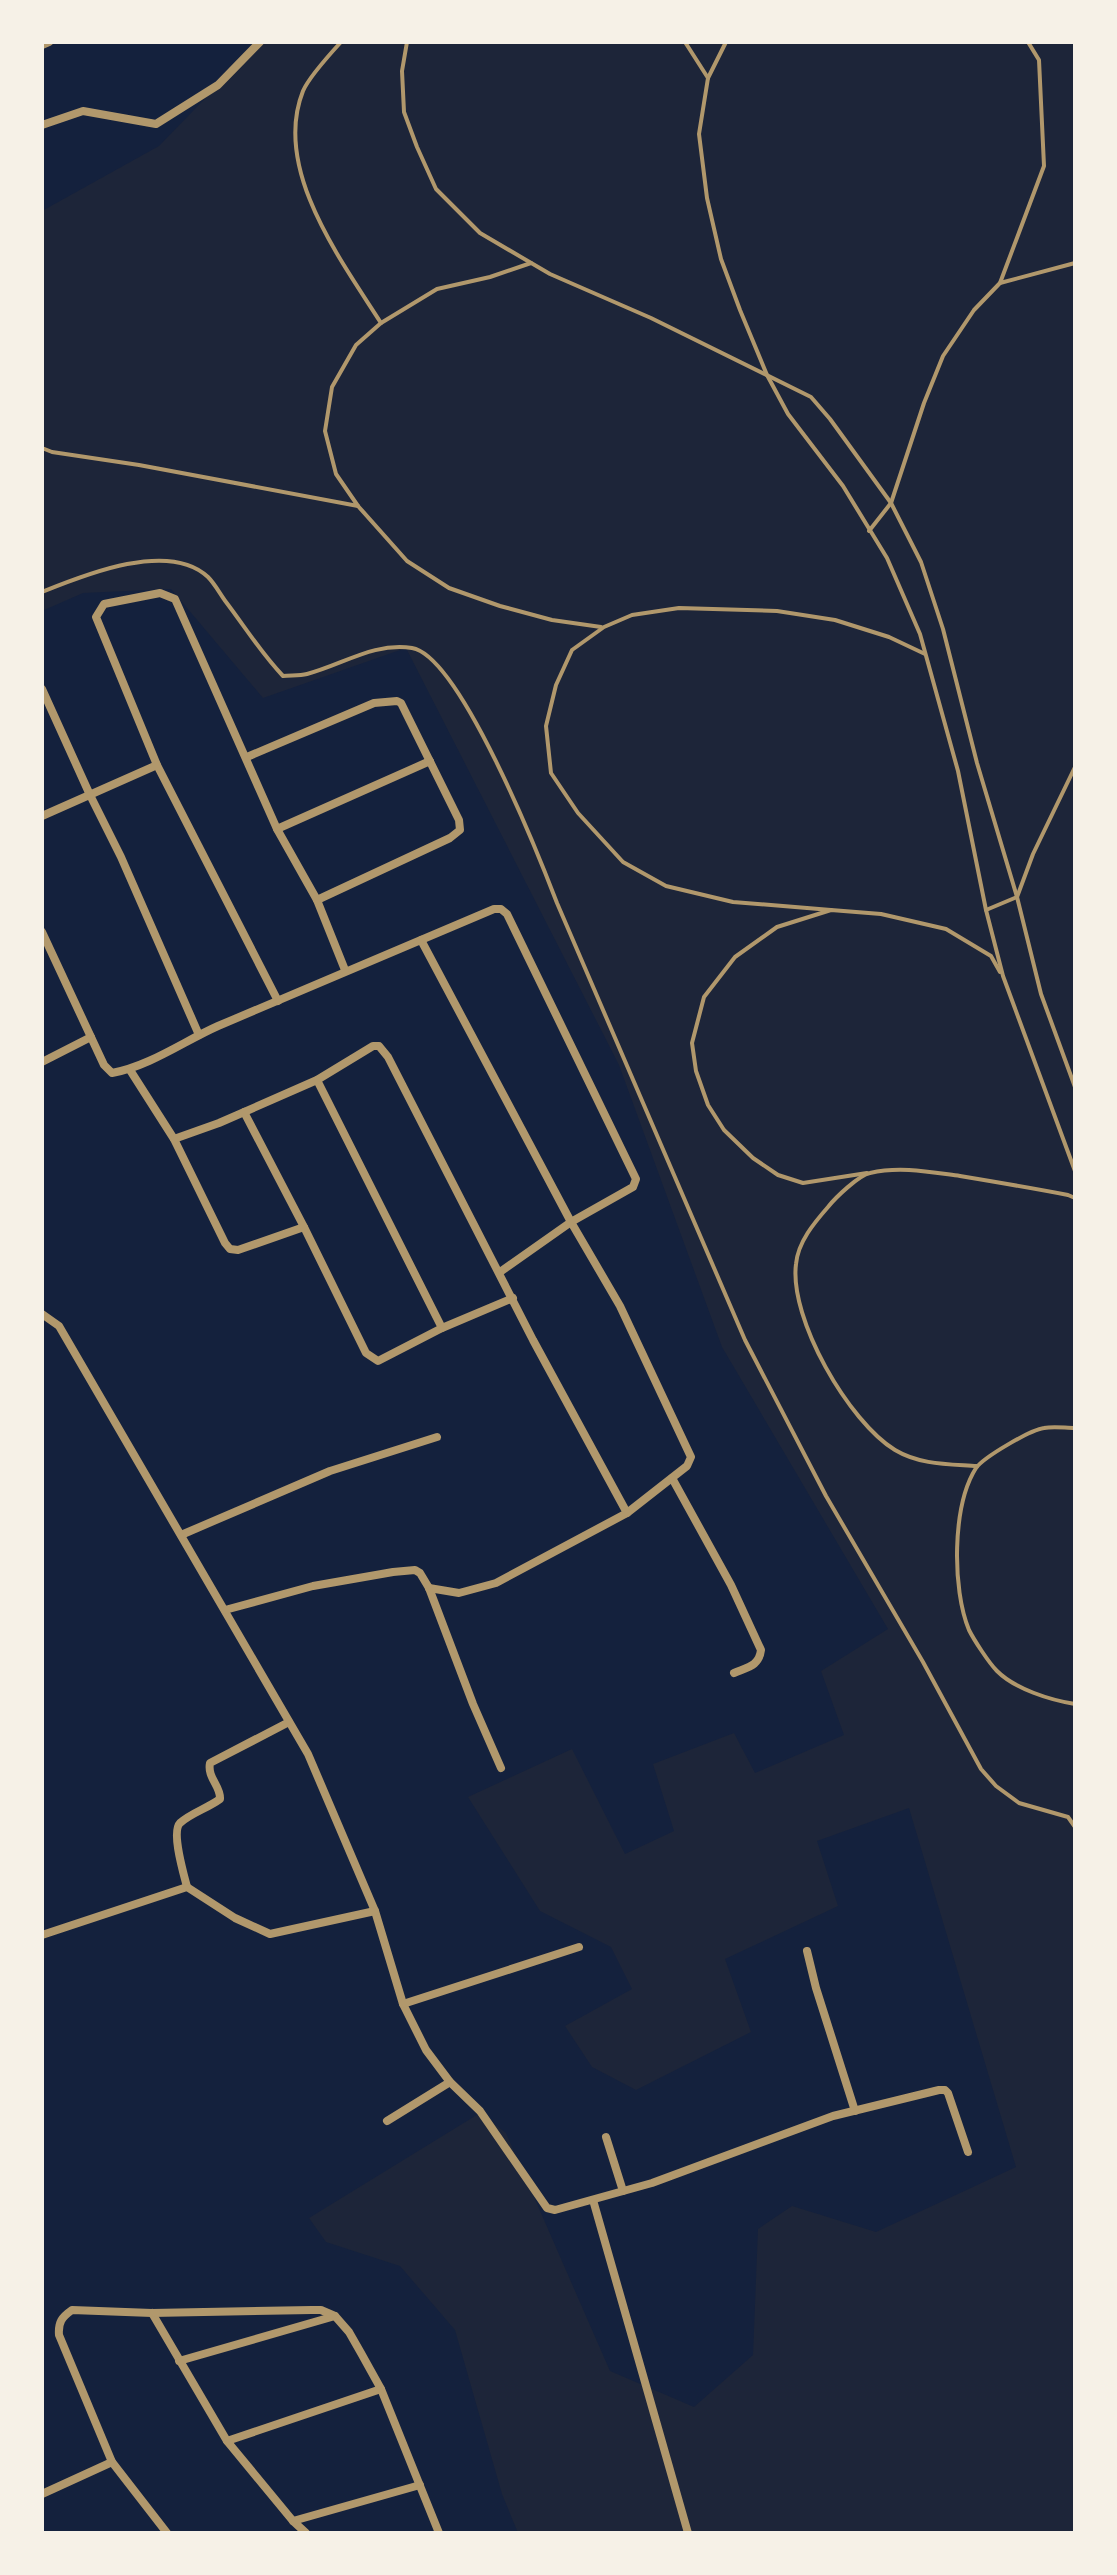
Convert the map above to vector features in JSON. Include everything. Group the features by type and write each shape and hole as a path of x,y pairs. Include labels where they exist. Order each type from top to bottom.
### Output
{"street":[{"path":"42,45 49,42"},
{"path":"42,125 83,111 156,124 218,85 260,42"},
{"path":"278,1001 157,765 96,617 104,604 160,593 175,599 277,829 317,900 345,970"},
{"path":"42,689 121,857 199,1035"},
{"path":"247,757 374,703 397,701 401,703 459,820 460,830 450,838 317,900"},
{"path":"277,829 430,761"},
{"path":"42,816 157,765"},
{"path":"42,932 104,1065 112,1073 130,1070 199,1035 345,970 494,909 501,909 507,914 636,1179 633,1187 571,1222 500,1272"},
{"path":"421,940 571,1222 620,1306 690,1453 690,1464 627,1513 496,1583 459,1593 429,1588"},
{"path":"42,1062 91,1037"},
{"path":"174,1139 317,1080 373,1046 383,1050 533,1340 627,1513"},
{"path":"130,1070 174,1139 230,1249 238,1250 304,1227"},
{"path":"317,1080 442,1328"},
{"path":"244,1112 371,1358 378,1361 442,1328 513,1298"},
{"path":"42,1314 59,1326 308,1754 375,1911 403,2004 426,2050 450,2082 480,2111 547,2208 555,2210 623,2191 833,2116 945,2090 968,2152"},
{"path":"181,1535 330,1471 437,1437"},
{"path":"672,1478 731,1585 761,1650 755,1665 734,1673"},
{"path":"225,1610 313,1586 415,1570 429,1588 501,1768"},
{"path":"289,1722 210,1763 211,1780 220,1792 220,1799 180,1824 176,1831 187,1887 235,1918 270,1934 375,1911"},
{"path":"42,1935 187,1887"},
{"path":"403,2004 579,1947"},
{"path":"807,1951 855,2111"},
{"path":"387,2121 450,2082"},
{"path":"606,2137 623,2191"},
{"path":"593,2200 688,2533"},
{"path":"167,2533 112,2462 59,2335 58,2325 72,2310 152,2313 321,2310 335,2316 349,2332 381,2389 439,2533"},
{"path":"152,2313 227,2441 306,2533"},
{"path":"179,2361 335,2316"},
{"path":"227,2441 381,2389"},
{"path":"42,2494 112,2462"},
{"path":"293,2521 420,2485"}],"lane":[{"path":"341,42 304,89 295,125 302,177 311,207 381,323"},
{"path":"407,42 402,71 404,112 436,189 480,233 550,274 651,318 811,397 891,503 921,562 939,616 1041,994 1075,1087"},
{"path":"685,42 708,78"},
{"path":"726,42 708,78 699,134 707,198 721,259 767,375 788,414 843,486 887,558 920,634 958,771 986,910 1003,976 1075,1171"},
{"path":"869,531 891,503 943,356 974,310 1000,283 1044,166 1039,60 1028,42"},
{"path":"531,263 490,277 437,289 381,323 356,345 332,387 325,431 336,474 358,506 407,561 449,588 500,606 552,620 604,627"},
{"path":"1000,283 1075,263"},
{"path":"42,448 358,506"},
{"path":"42,592 105,568 178,561 207,576 265,657 283,676 306,674 381,648 415,648 436,661 495,758 745,1340 826,1496 981,1769 996,1786 1019,1803 1068,1817 1075,1827"},
{"path":"926,654 889,637 835,620 777,611 679,608 632,615 604,627 572,650 556,685 546,726 551,773 578,813 623,862 666,886 733,902 881,914 946,929 991,956 1003,976"},
{"path":"986,910 1017,897 1033,854 1075,767"},
{"path":"831,910 777,927 735,957 704,997 692,1043 696,1071 708,1105 724,1130 753,1158 778,1175 803,1183 912,1169 1075,1198"},
{"path":"867,1173 832,1201 810,1227 796,1261 795,1283 802,1314 825,1370 872,1434 918,1461 977,1466"},
{"path":"1075,1428 1043,1428 1009,1444 977,1466 961,1509 956,1575 969,1630 997,1671 1023,1687 1060,1702 1075,1704"}],"shaded area":[{"path":"260,42 1075,42 1075,2533 518,2533 502,2494 455,2330 400,2266 326,2242 309,2218 480,2113 506,2133 610,2371 694,2407 753,2355 758,2229 792,2206 876,2232 1016,2167 909,1808 817,1841 838,1906 725,1959 751,2032 636,2090 592,2067 565,2026 632,1989 611,1947 540,1911 468,1797 572,1749 625,1854 674,1831 653,1764 734,1733 755,1773 844,1735 821,1671 888,1629 722,1347 619,1065 406,648 263,698 171,589 83,593 42,611 42,211 159,146"}]}
